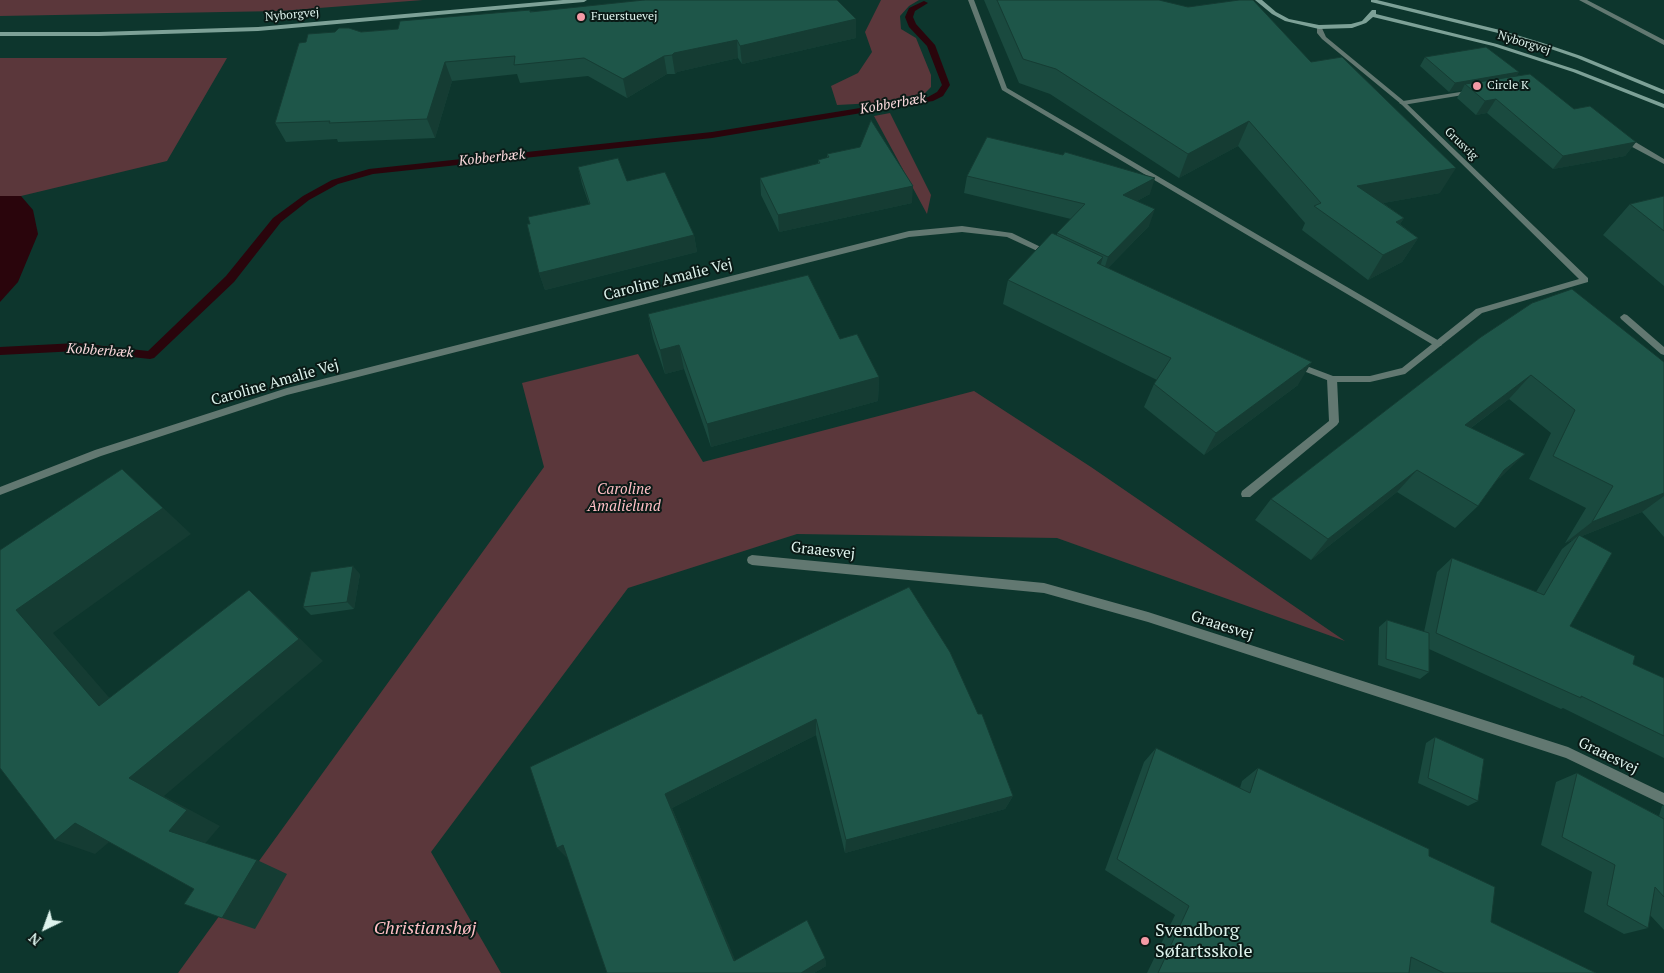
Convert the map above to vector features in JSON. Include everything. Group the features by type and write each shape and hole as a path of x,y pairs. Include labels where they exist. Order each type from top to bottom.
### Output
{"street":[{"name":"Nyborgvej","path":"0,34 99,34 258,29 584,0"},
{"path":"971,0 1004,90 1438,344 1405,371 1370,379 1332,379 1288,362"},
{"path":"1258,0 1274,14 1287,20 1319,27 1352,26 1364,22 1372,15 1374,8 1372,0"},
{"name":"Nyborgvej","path":"1372,0 1541,44 1664,92"},
{"path":"1582,0 1664,43"},
{"name":"Nyborgvej","path":"1372,15 1503,48 1575,71 1664,106"},
{"name":"Grusvig","path":"1319,27 1320,33 1324,38 1403,103 1585,280 1479,311 1438,344"},
{"path":"1403,103 1479,91"},
{"path":"1613,132 1664,162"},
{"name":"Caroline Amalie Vej","path":"0,491 98,454 287,392 909,234 962,229 1008,234 1054,256"},
{"path":"1624,317 1664,352"},
{"path":"1246,494 1334,422 1332,379"},
{"name":"Graaesvej","path":"752,560 1044,588 1148,617 1568,753 1664,799"}],"green space":[{"path":"0,0 423,0 280,11 0,16"},
{"path":"881,0 919,0 909,6 900,16 901,29 916,38 931,75 931,87 925,93 875,103 837,105 831,86 858,73 872,52 865,32"},
{"path":"0,58 227,58 167,161 21,196 0,196"},
{"path":"890,113 931,195 927,214 874,116"},
{"name":"Caroline Amalielund","path":"638,354 703,462 974,391 1091,467 1345,641 1057,538 797,534 628,588 431,852 501,973 178,973 544,467 522,383"}],"shaded area":[{"path":"0,196 21,196 33,210 38,234 18,282 0,302"}],"building":[{"path":"644,0 837,0 856,19 740,46 737,40 674,53 664,56 623,79 584,58 514,65 515,56 445,62 427,119 275,123 299,43 306,42 308,34 335,32 339,28 349,28 361,32 398,29 400,21 530,10 530,12"},
{"path":"997,0 1159,0 1188,7 1253,0 1311,62 1342,57 1456,168 1357,186 1404,218 1396,222 1418,238 1383,255 1314,206 1321,203 1249,121 1188,154 1056,69 1023,59"},
{"path":"1486,47 1519,72 1455,83 1425,57"},
{"path":"1530,74 1574,109 1590,106 1636,142 1563,156 1496,99 1485,101 1465,84"},
{"path":"871,120 913,186 778,215 760,178 820,163 818,160 829,157 827,154 860,147"},
{"path":"987,137 1063,155 1065,152 1155,178 1123,195 1155,209 1108,257 1057,233 1085,204 967,176"},
{"path":"618,158 627,181 665,172 694,235 539,273 527,224 530,224 528,217 590,204 578,167"},
{"path":"1664,196 1664,231 1630,204"},
{"path":"1052,233 1103,257 1097,263 1312,362 1216,433 1154,384 1171,358 1008,280"},
{"path":"808,275 840,339 857,334 879,377 707,424 679,345 660,350 648,314"},
{"path":"1572,289 1664,362 1664,493 1592,522 1613,486 1553,456 1575,410 1531,375 1465,425 1525,454 1504,470 1478,506 1417,470 1328,539 1271,499 1481,337 1532,303"},
{"path":"122,469 163,508 16,610 99,706 249,590 299,639 129,778 187,810 169,831 257,860 222,918 184,904 194,889 75,823 55,840 0,768 0,550"},
{"path":"1579,535 1612,553 1570,626 1635,656 1633,664 1664,678 1664,736 1581,696 1581,698 1436,633 1452,558 1544,595"},
{"path":"353,566 347,602 303,607 311,572"},
{"path":"909,587 950,652 978,714 982,714 1013,796 846,840 816,719 665,794 734,961 807,920 825,958 801,973 607,973 563,845 557,848 530,767"},
{"path":"1387,620 1429,633 1429,672 1386,659"},
{"path":"1435,737 1484,759 1478,801 1428,778"},
{"path":"1156,748 1250,793 1258,768 1429,849 1429,856 1495,887 1491,922 1596,973 1444,973 1411,957 1409,973 1158,973 1189,906 1117,859"},
{"path":"1577,773 1664,819 1664,897 1655,887 1648,928 1607,905 1615,865 1562,837"}],"waterway":[{"name":"Kobberbæk","path":"0,351 77,347 150,355 230,279 277,220 306,198 335,182 372,171 712,135 930,99 940,94 946,85 931,45 912,25 909,17 912,10 924,3"}],"place":[{"name":"Fruerstuevej","path":"581,17"},
{"name":"Circle K","path":"1477,86"},
{"name":"Svendborg Søfartsskole","path":"1145,941"}],"park label":[{"name":"Christianshøj","path":"425,929"}]}
